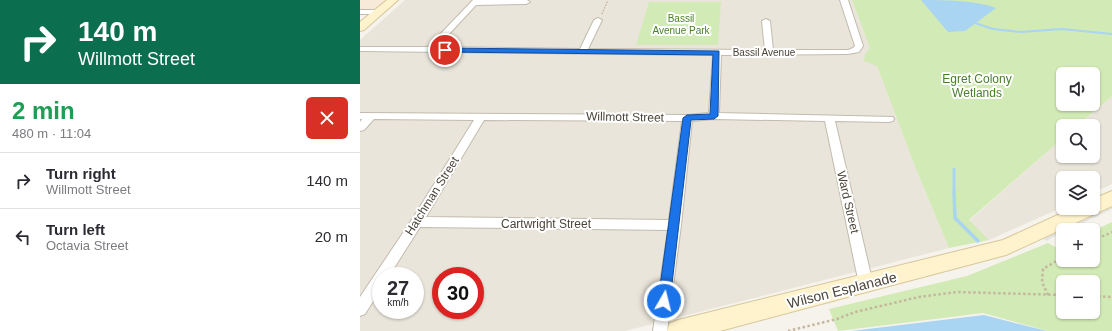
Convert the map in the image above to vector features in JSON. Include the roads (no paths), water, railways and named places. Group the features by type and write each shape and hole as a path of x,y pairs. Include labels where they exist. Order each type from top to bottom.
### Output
{"street":[{"path":"360,28 393,0"},
{"name":"Bassil Avenue","path":"360,49 848,52 856,50 859,46 844,0"},
{"path":"430,50 476,1 526,2"},
{"path":"360,12 379,12"},
{"path":"583,51 598,20"},
{"path":"766,21 769,52"},
{"path":"714,116 717,52"},
{"name":"Willmott Street","path":"360,116 687,118 714,116 889,119"},
{"path":"360,128 371,116"},
{"name":"Hatchman Street","path":"387,267 482,116"},
{"path":"660,331 675,225 687,118"},
{"name":"Ward Street","path":"830,119 866,284"},
{"path":"1100,204 1112,198"},
{"name":"Wilson Esplanade","path":"678,331 1006,247 1075,215"},
{"name":"Cartwright Street","path":"416,222 675,225"},
{"name":"Hatchman Street","path":"360,309 372,290"}],"water":[{"path":"921,0 950,0 979,3 996,8 965,31 948,32"},
{"path":"984,315 1047,331 851,331"}],"waterway":[{"path":"972,22 993,29 1021,32 1062,29 1112,34"},
{"path":"954,169 954,192"},
{"path":"954,192 955,218 978,241"}],"park label":[{"name":"Bassil Avenue Park","path":"681,24"},
{"name":"Egret Colony Wetlands","path":"977,86"}]}
